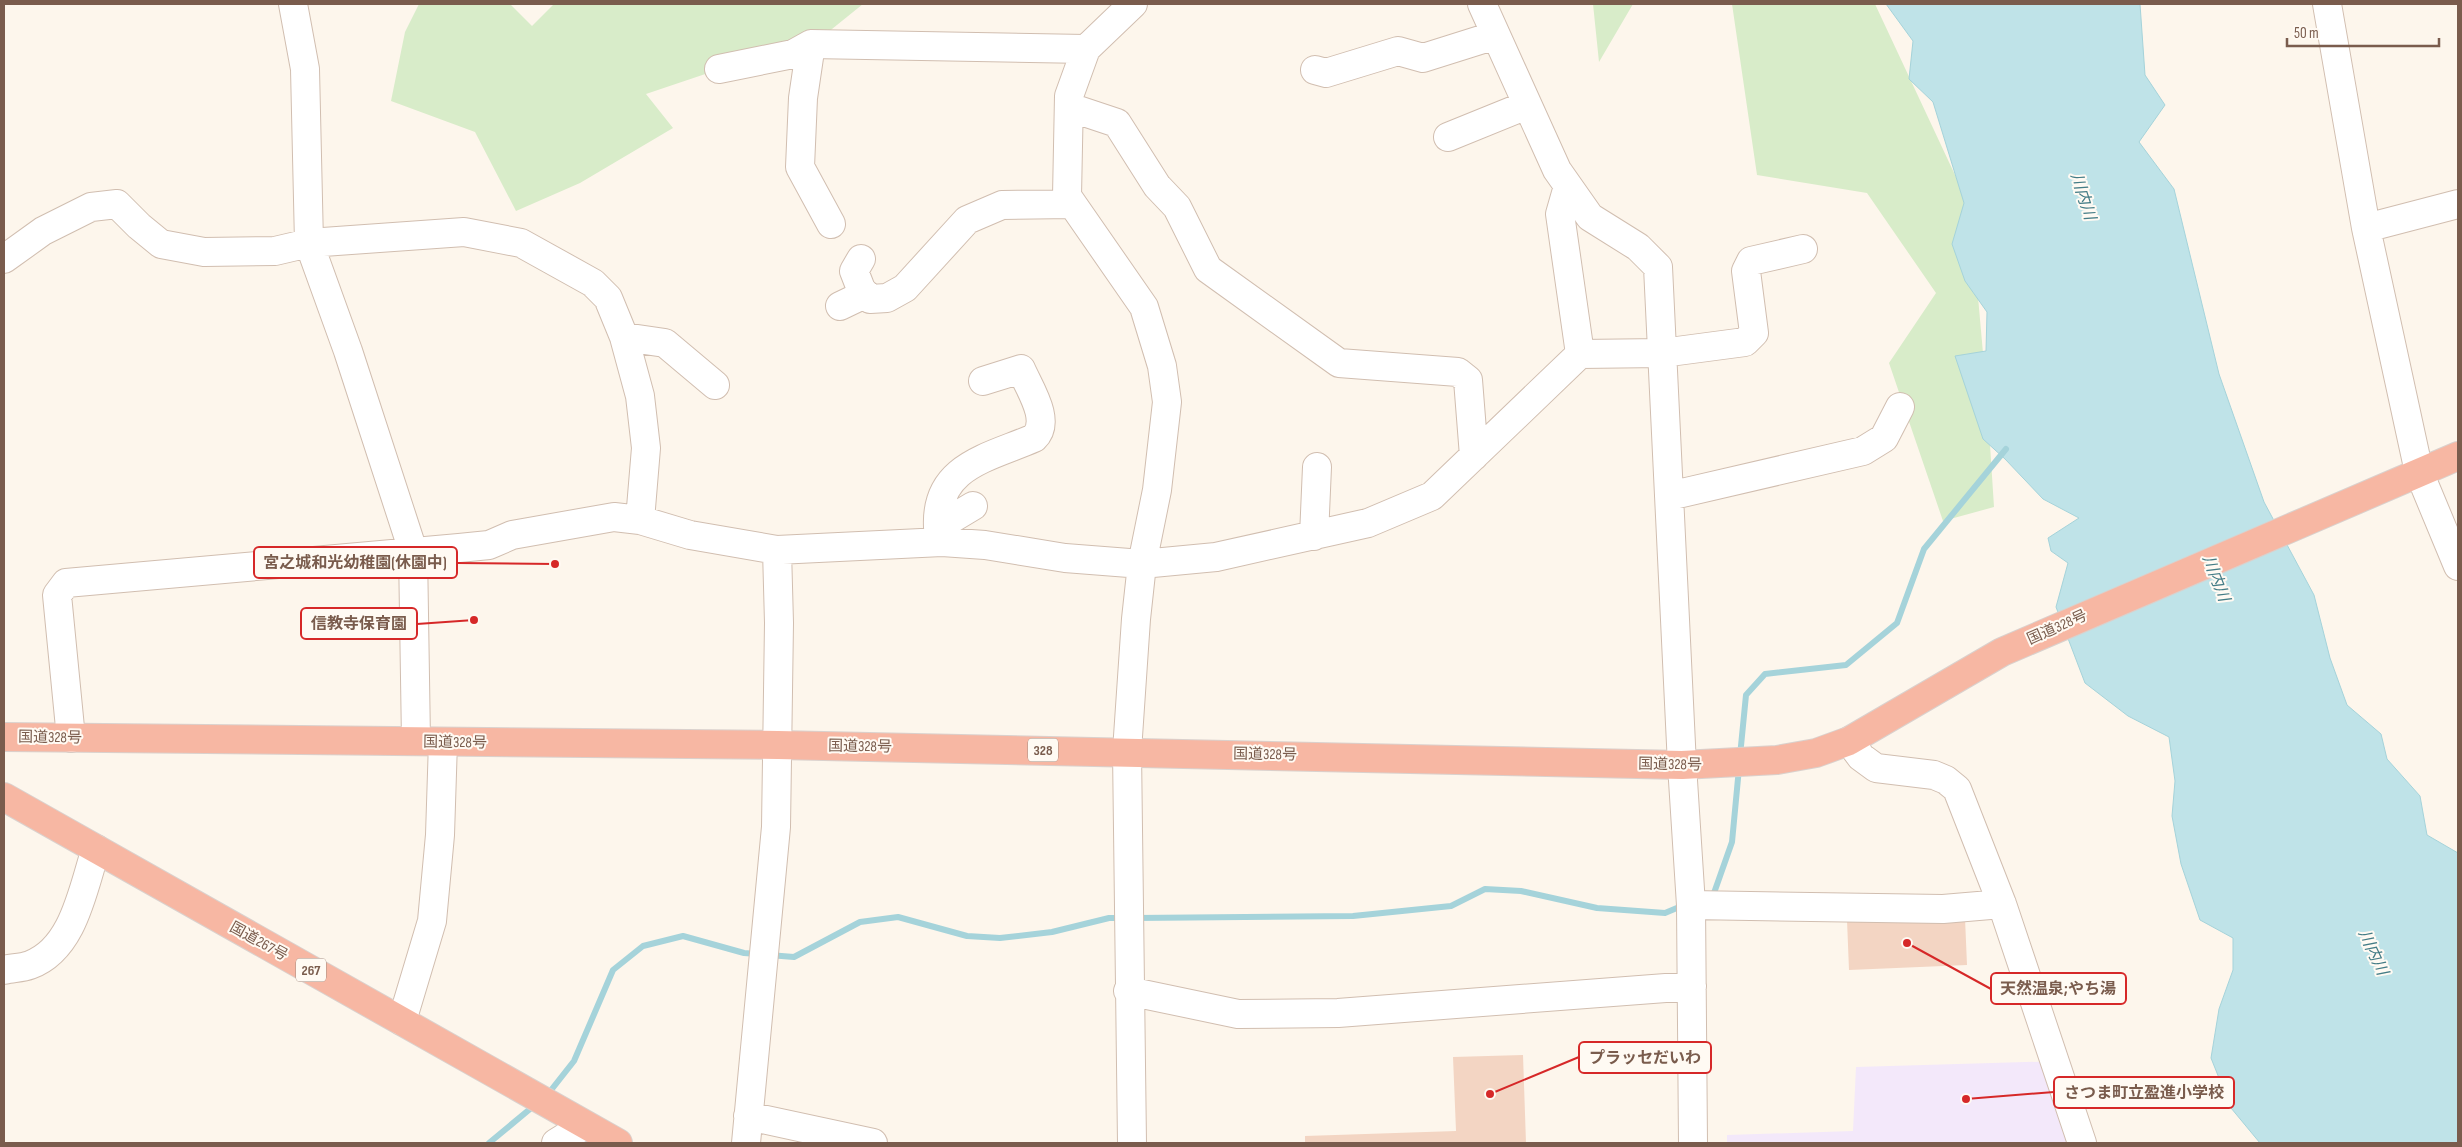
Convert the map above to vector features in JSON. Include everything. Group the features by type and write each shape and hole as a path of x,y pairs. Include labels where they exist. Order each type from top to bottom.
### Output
{"highway":[{"name":"国道328号","path":"5,739 71,738 778,745 1682,764 1777,760 1816,753 1849,741 2002,652 2458,456"},
{"name":"国道267号","path":"4,797 618,1143"}],"street":[{"path":"293,4 306,69 309,243 348,351 413,551 429,742 440,835 432,920 402,1021"},
{"path":"1132,1143 1128,991 1127,751 1136,619 1142,564 1158,490 1167,402 1162,366 1144,307 1067,196 1069,96 1086,49 1133,4"},
{"path":"1482,4 1557,170 1590,217 1638,247 1658,267 1682,764 1691,905 1693,1143"},
{"path":"2327,4 2411,476 2458,566"},
{"path":"1315,70 1326,73 1398,51 1423,58 1496,36"},
{"path":"719,69 793,54 811,44 1086,49"},
{"path":"811,44 803,98 800,167 831,224"},
{"path":"1448,137 1527,105"},
{"path":"1069,108 1117,123 1157,186 1177,206 1208,269 1339,363 1458,372 1468,380 1474,456"},
{"path":"1568,186 1560,214 1580,354"},
{"path":"4,259 43,230 91,207 116,204 161,244 204,252 275,251 309,243 464,232 521,244 593,283 608,298 624,337 640,396 646,448 640,520"},
{"path":"861,259 854,271 861,289 870,299 887,298 905,288 967,220 1002,205 1072,204"},
{"path":"2366,228 2458,204"},
{"path":"71,738 57,596 66,583 380,557 413,551 488,545 512,535 614,517 640,520 690,535 777,550 940,534 985,545 1065,558 1142,564 1216,557 1368,523 1432,496 1536,394 1580,354 1662,353 1745,342 1754,333 1746,271 1751,261 1803,249"},
{"path":"840,306 865,294"},
{"path":"624,337 665,343 715,385"},
{"path":"940,534 937,508 944,490 955,475 1034,438 1040,433 1042,419 1029,366 983,381"},
{"path":"1669,496 1864,451 1884,438 1900,407"},
{"path":"1314,536 1317,467"},
{"path":"940,534 973,506"},
{"path":"746,1143 776,827 779,623 777,550"},
{"path":"1849,741 1861,757 1876,768 1934,774 1946,780 1957,789 2002,904 2082,1143"},
{"path":"4,970 30,966 54,950 72,921 96,849"},
{"path":"1691,905 1943,909 2002,904"},
{"path":"1128,991 1238,1014 1338,1013 1692,986"},
{"path":"748,1116 873,1143"},
{"path":"556,1143 585,1125"}],"shaded area":[{"path":"2064,1061 2092,1143 1727,1143 1727,1135 1853,1131 1856,1067"}],"green space":[{"path":"419,4 510,4 532,26 554,4 863,4 801,54 729,66 646,94 673,128 580,183 516,211 475,132 391,101 405,32"},
{"path":"1593,4 1633,4 1599,62"},
{"path":"1732,4 1875,4 1970,207 1987,398 1994,507 1943,521 1889,363 1936,293 1867,193 1757,175"}],"water":[{"name":"川内川","path":"1886,4 2140,4 2145,75 2165,105 2139,142 2174,189 2219,374 2264,502 2314,595 2330,658 2347,705 2381,734 2387,759 2420,796 2427,835 2458,853 2458,1143 2260,1143 2231,1108 2211,1058 2219,1009 2233,970 2233,938 2200,920 2181,864 2172,816 2175,781 2169,737 2128,716 2085,683 2056,607 2068,563 2051,551 2048,538 2079,518 2043,499 1983,439 1955,356 1986,351 1987,312 1965,281 1952,244 1964,203 1933,102 1909,79 1913,41"}],"building":[{"path":"1965,918 1967,965 1849,970 1847,920"},
{"path":"1523,1055 1526,1143 1305,1143 1305,1136 1456,1131 1453,1057"}],"waterway":[{"path":"1740,756 1746,695 1765,674 1846,665 1897,623 1924,549 2006,449"},
{"path":"1707,896 1714,893 1732,842 1739,768"},
{"path":"1135,918 1353,916 1451,906 1485,889 1521,891 1597,908 1665,913 1684,905"},
{"path":"769,955 794,957 860,922 898,917 967,936 1000,938 1052,932 1109,918 1123,918"},
{"path":"548,1094 574,1061 613,970 643,946 683,936 744,953 757,954"},
{"path":"489,1143 536,1104"}],"place":[{"name":"宮之城和光幼稚園(休園中)","path":"555,564"},
{"name":"信教寺保育園","path":"474,620"},
{"name":"天然温泉;やち湯","path":"1907,943"},
{"name":"プラッセだいわ","path":"1490,1094"},
{"name":"さつま町立盈進小学校","path":"1966,1099"}]}
